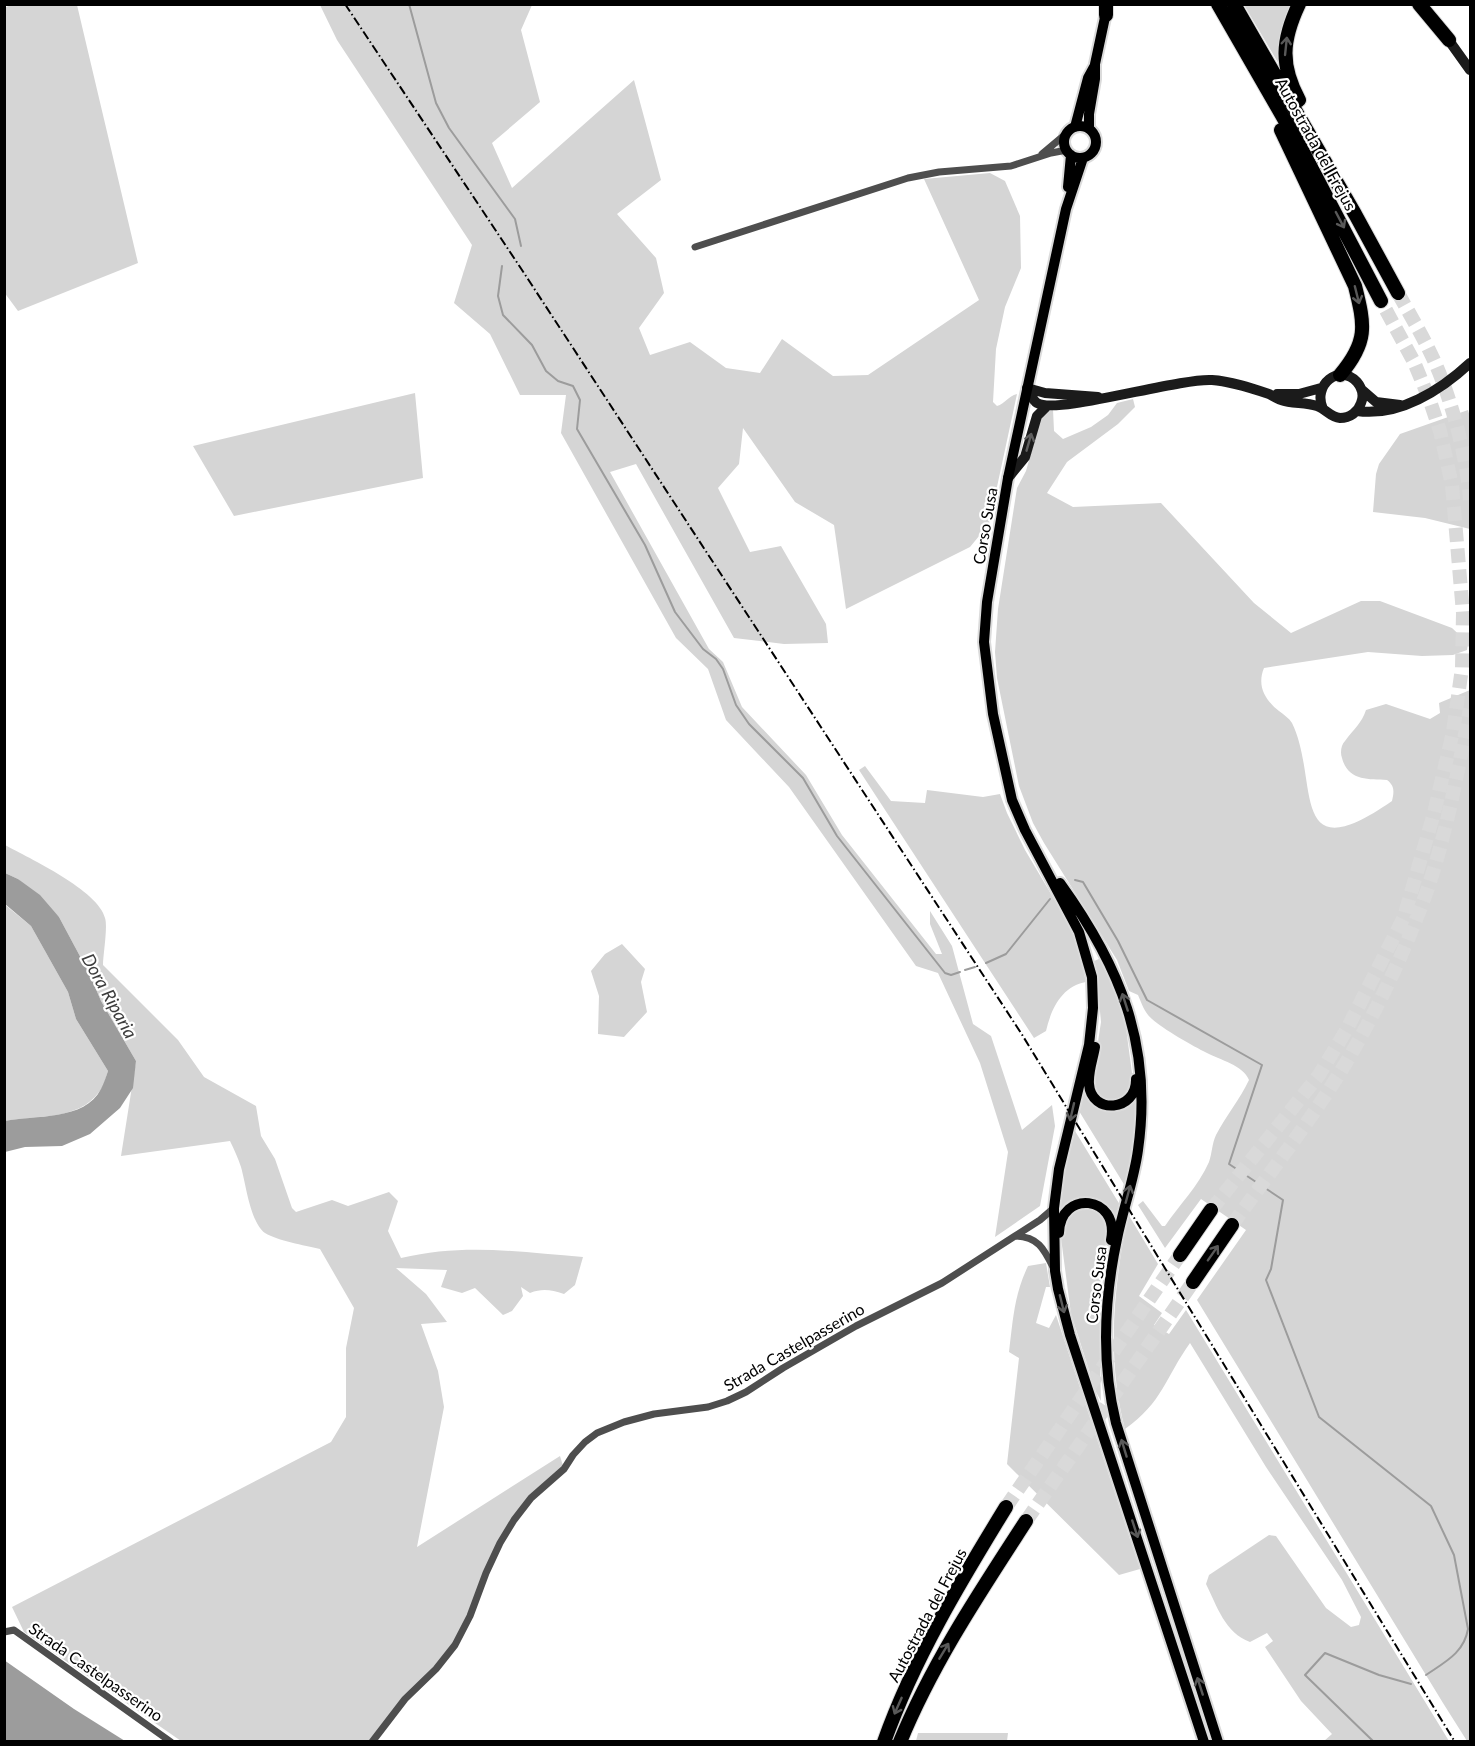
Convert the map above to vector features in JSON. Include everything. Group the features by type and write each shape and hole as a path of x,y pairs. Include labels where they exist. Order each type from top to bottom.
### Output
{"highway":[{"name":"Autostrada del Frejus","path":"1218,4 1334,209 1381,301"},
{"name":"Autostrada del Frejus","path":"1234,4 1398,293"},
{"path":"1299,4 1286,41 1288,77 1347,185 1355,214"},
{"path":"1419,4 1449,40"},
{"path":"1256,70 1265,101 1356,286 1362,313 1360,347 1352,362 1340,375"},
{"path":"1180,1255 1211,1210"},
{"path":"1193,1282 1232,1225"},
{"name":"Autostrada del Frejus","path":"884,1742 915,1668 940,1619 1006,1507"},
{"name":"Autostrada del Frejus","path":"900,1742 912,1712 937,1663 1026,1521"}],"main road":[{"path":"1089,129 1095,64 1107,8"},
{"path":"1071,130 1081,126 1089,129 1095,137 1095,146 1091,153 1083,158 1069,153 1065,142 1095,64"},
{"name":"Corso Susa","path":"1066,209 1069,153"},
{"name":"Corso Susa","path":"1083,158 1066,209 1008,478 987,602 985,651 993,714 1008,784 1018,815 1073,918 1084,945 1092,977 1093,1008 1089,1045 1059,1169 1054,1208 1055,1271 1058,1289 1070,1335 1204,1742"},
{"name":"Corso Susa","path":"1034,847 1078,908 1110,963 1119,981 1132,1023 1141,1083 1140,1130 1138,1152 1117,1240 1108,1297 1106,1355 1110,1399 1126,1457 1218,1742"},
{"path":"1093,1008 1097,1034 1089,1084 1093,1097 1106,1105 1112,1106 1125,1102 1135,1089 1130,1040 1132,1023"},
{"path":"1055,1271 1060,1257 1059,1230 1063,1215 1077,1204 1097,1205 1108,1214 1112,1222 1113,1232 1104,1275 1108,1297"}],"street":[{"path":"1425,4 1470,70"},
{"path":"1039,156 1071,130"},
{"path":"695,247 908,178 939,172 1011,166 1039,156 1069,153"},
{"path":"1357,411 1385,412 1430,393 1470,363"},
{"path":"1323,409 1320,398 1322,388 1329,379 1340,375 1353,379 1376,402 1400,405"},
{"path":"1027,387 1035,401 1047,406 1088,402 1202,380 1227,382 1281,400 1301,402 1323,409 1339,418 1346,418 1357,411 1362,401 1361,389"},
{"path":"1027,387 1045,393 1092,395 1101,398"},
{"path":"1270,395 1299,394 1322,388"},
{"path":"1008,478 1025,457 1037,416 1047,406"},
{"name":"Strada Castelpasserino","path":"372,1742 405,1699 436,1669 455,1645 470,1616 500,1543 514,1520 531,1498 564,1469 585,1442 597,1433 624,1422 654,1414 708,1407 746,1392 856,1326 942,1283 1040,1220 1054,1208"},
{"path":"1015,1236 1027,1236 1033,1239 1047,1255 1055,1271"},
{"name":"Strada Castelpasserino","path":"4,1632 14,1630 171,1742"}],"shaded area":[{"path":"13,4 77,5 138,263 18,311 4,292 4,8"},
{"path":"320,5 532,5 521,30 540,102 492,143 512,188 634,80 661,180 617,214 656,258 664,293 639,328 650,355 690,342 726,368 760,373 782,339 833,376 868,375 979,300 924,179 990,173 1005,181 1020,216 1021,268 1005,307 996,349 993,402 997,406 1017,394 989,524 970,547 846,609 834,525 795,502 743,428 739,464 718,488 750,552 781,546 826,624 828,643 784,644 734,638 636,464 610,472 709,649 723,662 742,707 806,775 842,835 936,954 942,954 930,924 930,911 952,946 973,1024 991,1036 1022,1130 1052,1105 1055,1126 1040,1206 995,1237 1008,1152 980,1063 938,973 916,966 789,787 726,720 708,669 676,638 561,433 566,395 520,395 490,334 454,303 472,245 337,40"},
{"path":"1244,5 1293,5 1280,52 1280,66"},
{"path":"415,393 423,478 234,516 193,446"},
{"path":"1133,399 1135,407 1118,424 1067,462 1047,493 1073,507 1161,503 1254,603 1291,633 1361,601 1380,601 1452,628 1468,643 1467,650 1453,655 1422,656 1368,652 1264,668 1261,680 1263,691 1269,702 1292,723 1300,746 1313,811 1322,823 1336,828 1359,821 1392,801 1393,789 1390,782 1354,775 1345,766 1341,756 1343,745 1360,723 1366,710 1386,704 1430,719 1440,713 1439,703 1470,690 1470,1741 1467,1741 1443,1703 1197,1300 1246,1230 1201,1199 1165,1248 1138,1205 1143,1201 1162,1226 1165,1226 1205,1171 1216,1135 1249,1080 1242,1070 1194,1046 1157,1023 1147,1014 1138,995 1129,991 1117,960 1033,823 1019,786 997,678 995,652 998,609 1017,488 1026,471 1042,414 1053,409 1054,431 1063,439 1091,427 1108,415 1117,403"},
{"path":"1468,410 1470,417 1470,529 1425,518 1373,512 1379,464 1400,434"},
{"path":"865,766 891,801 925,803 927,790 983,797 1000,794 1025,850 1073,931 1086,982 1064,993 1051,1015 1046,1031 1034,1038 859,770"},
{"path":"5,845 62,876 77,886 100,908 106,922 103,965 178,1040 204,1077 256,1106 261,1136 275,1159 292,1208 296,1212 332,1200 348,1206 389,1192 398,1201 388,1231 401,1258 424,1253 469,1250 583,1257 575,1285 564,1294 547,1290 530,1293 521,1287 523,1296 512,1311 503,1315 475,1288 462,1293 441,1287 447,1270 396,1268 426,1294 447,1322 421,1324 438,1371 444,1407 417,1547 560,1456 564,1469 510,1524 453,1645 372,1741 181,1741 24,1632 12,1607 331,1442 346,1417 346,1348 354,1308 320,1249 277,1238 260,1228 252,1212 241,1167 230,1141 121,1156 136,1061 101,1001 59,917 18,879 5,873"},
{"path":"5,873 18,879 40,895 59,917 101,1001 136,1061 133,1088 120,1108 90,1134 62,1146 25,1147 5,1152 5,1121 58,1115 83,1107 101,1089 108,1071 76,1019 68,992 31,926 5,904"},
{"path":"4,904 31,926 68,992 76,1019 108,1071 99,1092 80,1108 56,1115 5,1121"},
{"path":"622,944 645,969 641,982 647,1012 624,1037 598,1034 599,996 591,971 605,954"},
{"path":"1103,960 1124,1013 1132,1073 1129,1090 1117,1102 1098,1098 1092,1081 1101,1022 1094,961"},
{"path":"1085,1087 1090,1101 1101,1108 1137,1093 1132,1156 1125,1186 1079,1111"},
{"path":"1075,1131 1120,1205 1115,1224 1108,1210 1070,1203 1063,1207 1058,1215 1063,1178"},
{"path":"1081,1207 1091,1208 1099,1213 1105,1220 1108,1230 1099,1300 1102,1313 1101,1401 1071,1314 1061,1238 1067,1216"},
{"path":"1128,1214 1158,1264 1139,1296 1162,1313 1154,1325 1169,1334 1186,1310 1449,1741 1324,1741 1332,1734 1301,1701 1265,1647 1273,1641 1267,1633 1250,1642 1241,1638 1218,1610 1206,1584 1209,1575 1269,1535 1276,1536 1326,1608 1351,1627 1359,1625 1361,1617 1342,1580 1266,1467 1190,1343 1156,1399 1138,1419 1125,1429 1115,1375 1114,1321 1119,1267"},
{"path":"1046,1263 1050,1287 1046,1287 1036,1323 1049,1328 1056,1315 1140,1569 1119,1575 1007,1464 1019,1358 1009,1352 1015,1308 1028,1266"},
{"path":"4,1660 74,1709 125,1741 5,1741"},
{"path":"918,1733 1008,1733 1007,1741 916,1741"}],"waterway":[{"path":"409,4 436,103 449,128 515,219 521,246"},
{"path":"502,266 498,296 503,315 532,345 546,371 558,381 573,386 580,400 577,429 645,545 675,612 703,649 716,659 723,669 736,705 749,724 803,778 837,836 945,973 951,975 960,972"},
{"path":"1075,880 1083,882 1118,941 1147,1000 1262,1065 1229,1164 1283,1200 1271,1269 1266,1280 1319,1417 1431,1506 1454,1555 1468,1629 1458,1651 1426,1675"},
{"path":"986,963 1006,954 1050,899"},
{"path":"965,970 975,967"},
{"path":"1374,1742 1305,1675 1325,1653 1379,1675 1411,1684"}],"tunnel":[{"path":"1398,293 1427,346 1445,387 1461,445 1470,500"},
{"path":"1211,1210 1319,1075 1347,1029 1404,917 1434,813 1453,732 1462,668 1463,613 1452,485 1440,431 1430,401 1414,362 1381,301"},
{"path":"1232,1225 1334,1082 1367,1026 1394,972 1435,866 1470,709"},
{"path":"1006,1507 1180,1255"},
{"path":"1026,1521 1193,1282"}],"railway":[{"path":"345,4 522,270 1021,1033 1455,1742"}],"water label":[{"name":"Dora Riparia","path":"109,996"}]}
